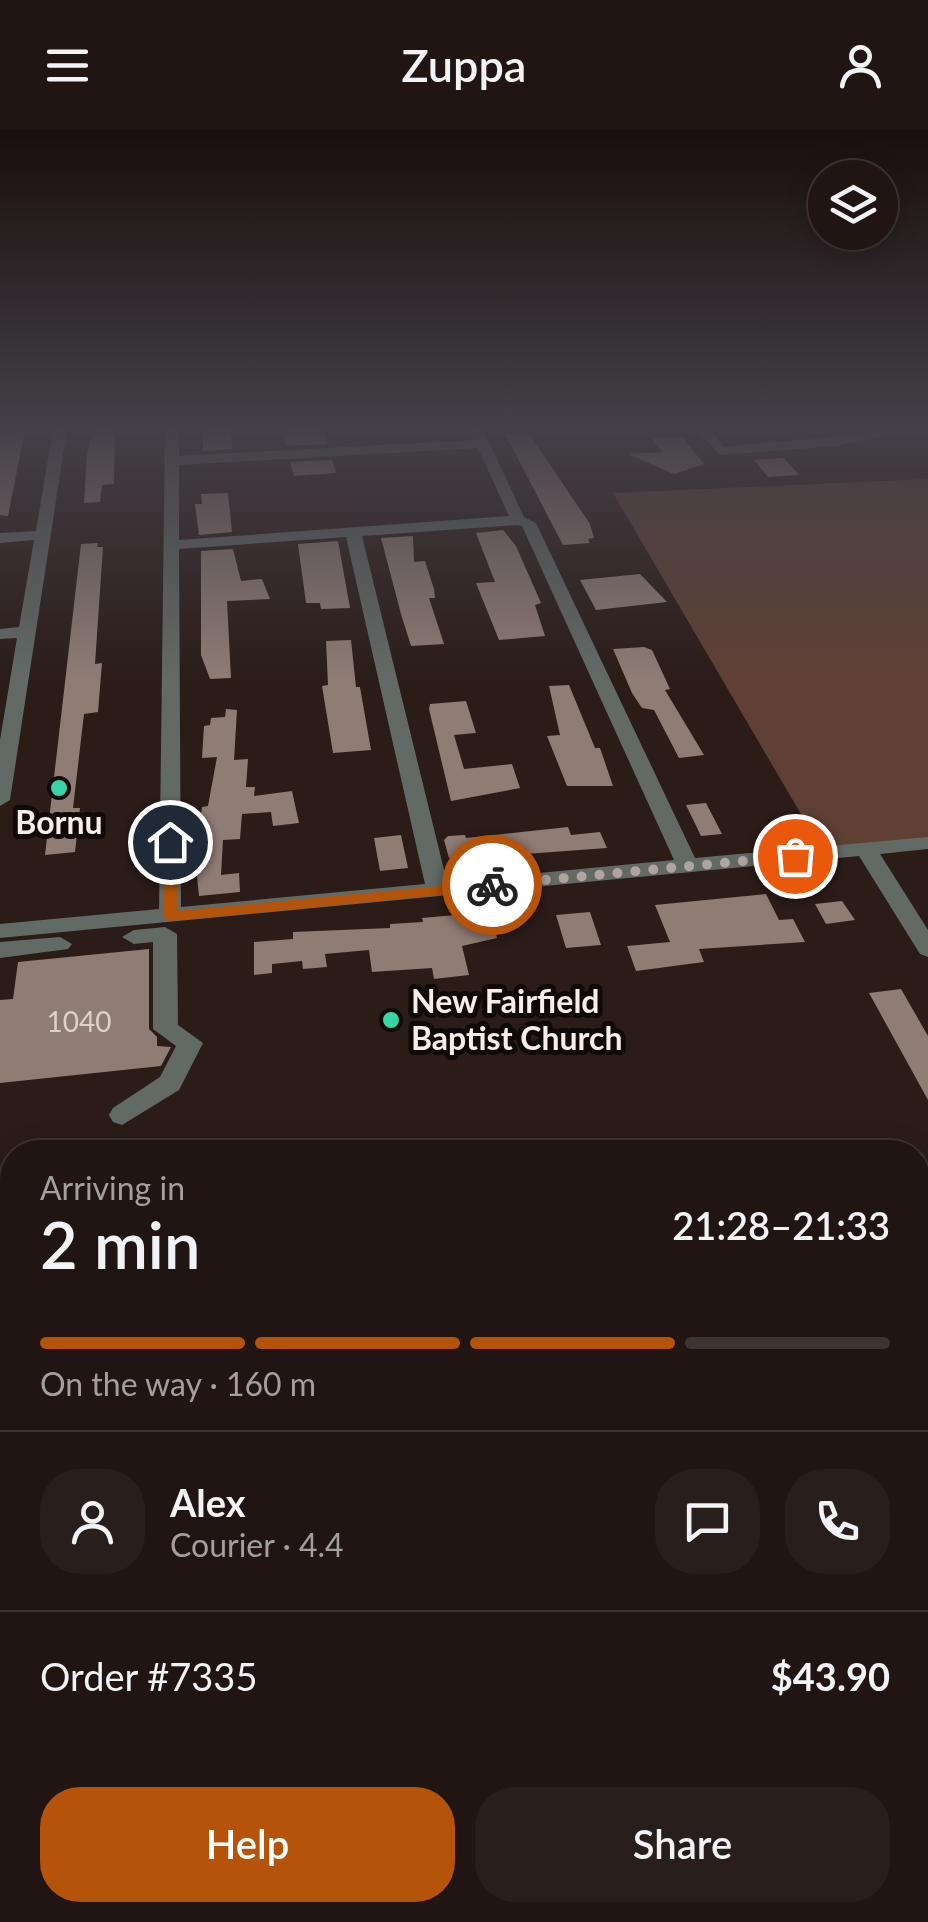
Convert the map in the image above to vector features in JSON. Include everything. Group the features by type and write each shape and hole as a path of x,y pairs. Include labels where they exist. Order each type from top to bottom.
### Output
{"street":[{"path":"0,800 4,752 46,513"},
{"path":"122,1114 170,1084 190,1042 166,1028 172,513"},
{"path":"515,513 518,520"},
{"path":"172,545 528,522 688,866"},
{"path":"353,532 438,891"},
{"path":"0,538 42,536"},
{"path":"0,634 27,632"},
{"path":"0,950 91,933 438,891 928,843"},
{"path":"866,849 928,949"},
{"path":"0,931 91,933"}],"shaded area":[{"path":"624,513 928,513 928,841 822,850"}],"building":[{"path":"196,513 230,513 232,532 199,535"},
{"path":"546,513 582,513 594,538 588,539 590,543 563,545"},
{"path":"503,530 516,546 541,603 535,605 545,636 499,640 476,583 495,582 476,533"},
{"path":"413,536 414,562 425,561 435,598 429,598 444,644 411,646 401,614 381,538"},
{"path":"338,541 350,608 321,609 320,603 306,603 298,544"},
{"path":"98,543 97,547 103,547 95,664 102,663 98,712 84,714 73,808 80,808 75,852 45,855 81,544"},
{"path":"233,549 241,581 262,579 270,599 227,601 231,678 210,679 201,655 201,551"},
{"path":"640,574 667,602 596,610 580,580"},
{"path":"351,640 356,687 360,687 371,750 333,753 322,686 328,685 326,641"},
{"path":"613,649 652,650 670,689 665,690 704,755 679,758 654,710 642,708 632,693"},
{"path":"569,685 595,748 600,748 613,786 567,786 547,736 560,735 549,686"},
{"path":"466,701 476,733 454,735 464,769 512,764 520,788 451,801 429,709 430,704"},
{"path":"226,709 237,710 234,760 248,759 246,787 255,787 254,796 292,791 299,823 273,826 271,812 242,814 240,839 223,840 221,875 239,873 240,892 199,896 195,856 202,807 208,806 217,757 202,758 204,726 210,725 211,718 225,717"},
{"path":"706,803 722,834 701,836 686,805"},
{"path":"568,827 571,835 600,832 607,848 455,859 449,858 444,840 448,836 466,838"},
{"path":"401,835 408,868 380,871 374,838"},
{"path":"766,894 779,920 793,919 805,942 699,949 704,962 636,971 627,946 670,942 655,905"},
{"path":"842,901 855,920 826,924 815,904"},
{"path":"590,912 601,945 566,948 556,915"},
{"path":"477,913 478,917 492,916 497,938 462,946 469,975 434,979 432,968 372,972 369,950 325,954 327,967 303,969 302,961 272,964 272,973 254,975 254,942 293,939 293,932 390,928 390,924 423,922 422,918"},
{"path":"149,949 149,1029 157,1037 157,1046 171,1047 161,1066 0,1083 0,1000 13,999 18,962"},
{"path":"901,989 928,1036 928,1100 869,993"}],"way so far":[{"path":"492,885 795,856"}],"place":[{"name":"Bornu","path":"59,788"},
{"name":"New Fairfield Baptist Church","path":"391,1020"}],"route":[{"path":"170,842 170,917 492,885"}]}
